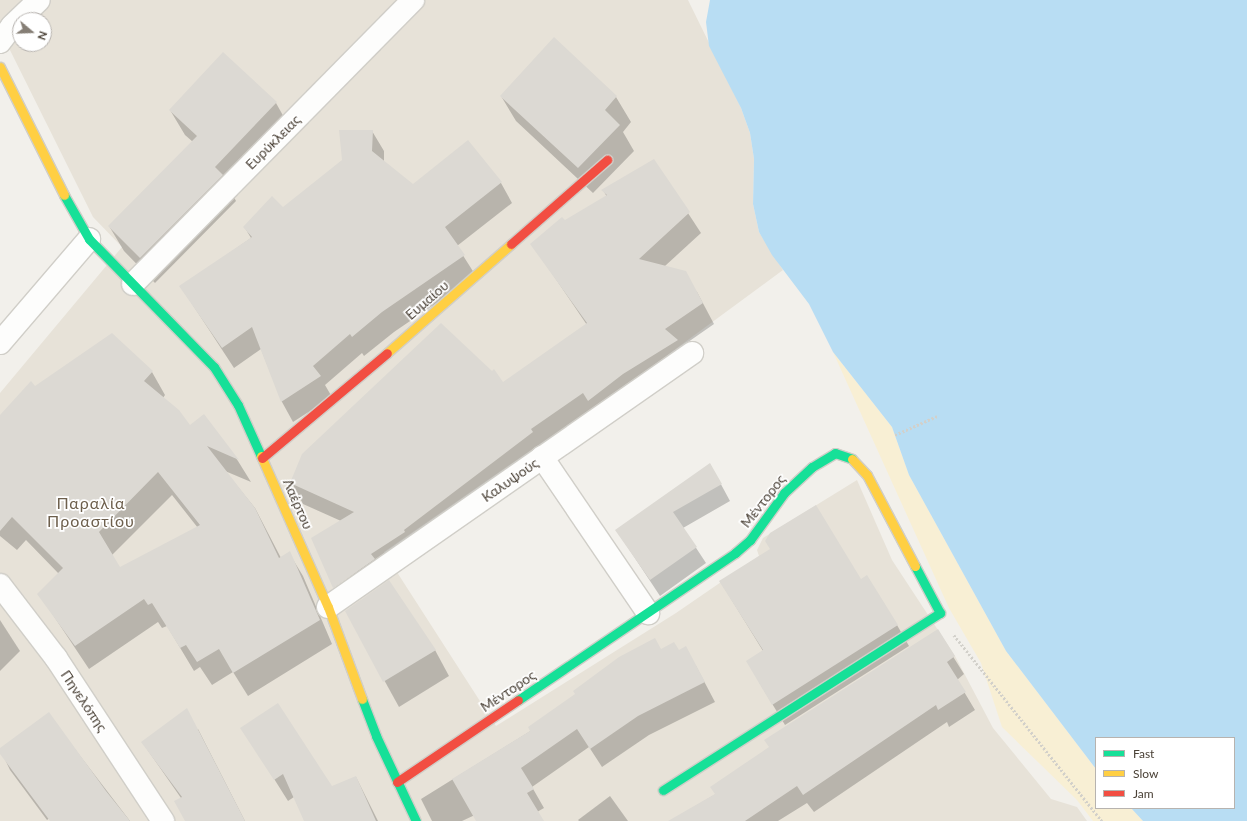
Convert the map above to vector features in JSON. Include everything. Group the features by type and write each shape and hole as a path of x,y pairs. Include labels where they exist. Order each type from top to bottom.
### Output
{"street":[{"path":"0,42 12,26 39,0"},
{"name":"Ευρύκλειας","path":"133,284 412,0"},
{"name":"Λαέρτου","path":"0,67 55,179 89,239 214,367 238,405 328,607 376,736 416,821"},
{"name":"Ευμαίου","path":"262,458 317,414 607,160"},
{"path":"0,343 89,239"},
{"name":"Καλυψούς","path":"328,607 692,353"},
{"name":"Μέντορος","path":"398,782 735,553 750,540 784,492 812,467 835,453 850,457 863,467 940,613"},
{"path":"542,458 648,613"},
{"name":"Πηνελόπης","path":"0,585 56,658 163,821"},
{"path":"663,790 940,613"}],"path":[{"path":"894,435 937,416"},
{"path":"940,613 955,638 1102,821"}],"shaded area":[{"path":"0,0 688,0 741,108 750,133 754,159 753,204 759,232 783,270 662,359 384,552 496,726 676,613 759,556 757,550 763,538 857,480 892,560 955,656 993,728 1051,799 1077,807 1087,821 0,821 0,393 122,247 93,217 0,30"}],"sand":[{"path":"833,352 892,427 909,475 1006,651 1095,768 1095,809 1132,809 1143,821 1093,821 1077,800 1002,727 981,663 949,608"}],"water":[{"path":"710,0 1247,0 1247,821 1143,821 1132,809 1235,809 1235,737 1095,737 1095,768 1006,651 909,475 892,427 833,352 809,304 772,255 759,232 753,204 754,159 750,133 741,108 709,46 706,22"}],"building":[{"path":"554,37 617,96 605,110 620,125 578,168 500,96"},
{"path":"223,52 277,102 215,167 223,175 140,258 108,226 197,136 169,110"},
{"path":"339,130 373,130 372,151 413,184 468,140 502,182 445,227 465,255 382,312 352,337 350,334 313,366 321,376 281,402 252,327 222,348 179,286 252,237 243,227 272,196 283,207 342,160"},
{"path":"654,159 690,212 639,259 686,271 703,303 665,329 678,340 623,374 588,401 583,393 531,429 533,432 404,530 405,532 371,554 375,559 333,588 311,538 354,512 290,483 302,454 441,323 492,371 494,369 503,382 587,323 530,244 562,217 565,220 607,195 601,190"},
{"path":"112,333 153,371 144,381 179,410 190,425 204,414 239,460 207,446 255,508 279,558 290,551 320,620 233,673 219,649 197,662 186,645 180,648 152,603 148,605 144,599 75,646 37,594 63,568 12,517 0,531 0,415 31,381 35,386","holes":["158,472 200,525 120,567 99,532"]},
{"path":"710,463 722,484 673,512 697,547 650,580 615,530"},
{"path":"816,505 861,579 867,575 898,625 772,705 746,661 763,650 719,581 770,549 765,541 770,533"},
{"path":"389,580 436,650 383,682 345,611"},
{"path":"938,629 955,656 947,662 966,692 938,710 936,705 803,795 797,786 745,821 668,821 715,794 710,787 769,747 764,740"},
{"path":"655,638 661,649 674,642 679,650 686,646 705,682 638,716 590,749 577,729 521,768 534,789 527,793 544,821 476,821 452,779 530,731 528,727 575,694 573,691 619,657"},
{"path":"278,703 332,786 356,776 376,821 304,821 283,774 274,780 240,728"},
{"path":"187,708 245,821 185,821 174,801 182,797 141,742"},
{"path":"49,712 106,791 130,821 50,821 0,754 0,748"}],"traffic: fast":[{"path":"64,195 89,239 214,367 238,405 261,456"},
{"path":"518,700 735,553 750,540 784,493 812,467 835,453 852,459"},
{"path":"663,790 940,613 915,566"},
{"path":"362,699 376,736 416,821"}],"traffic: slow":[{"path":"0,67 64,195"},
{"path":"387,353 511,244"},
{"path":"261,456 328,607 362,699"},
{"path":"852,459 867,475 915,566"}],"traffic: jam":[{"path":"511,244 607,160"},
{"path":"262,458 387,353"},
{"path":"397,782 518,700"}],"district":[{"name":"Παραλία Προαστίου","path":"91,512"}]}
